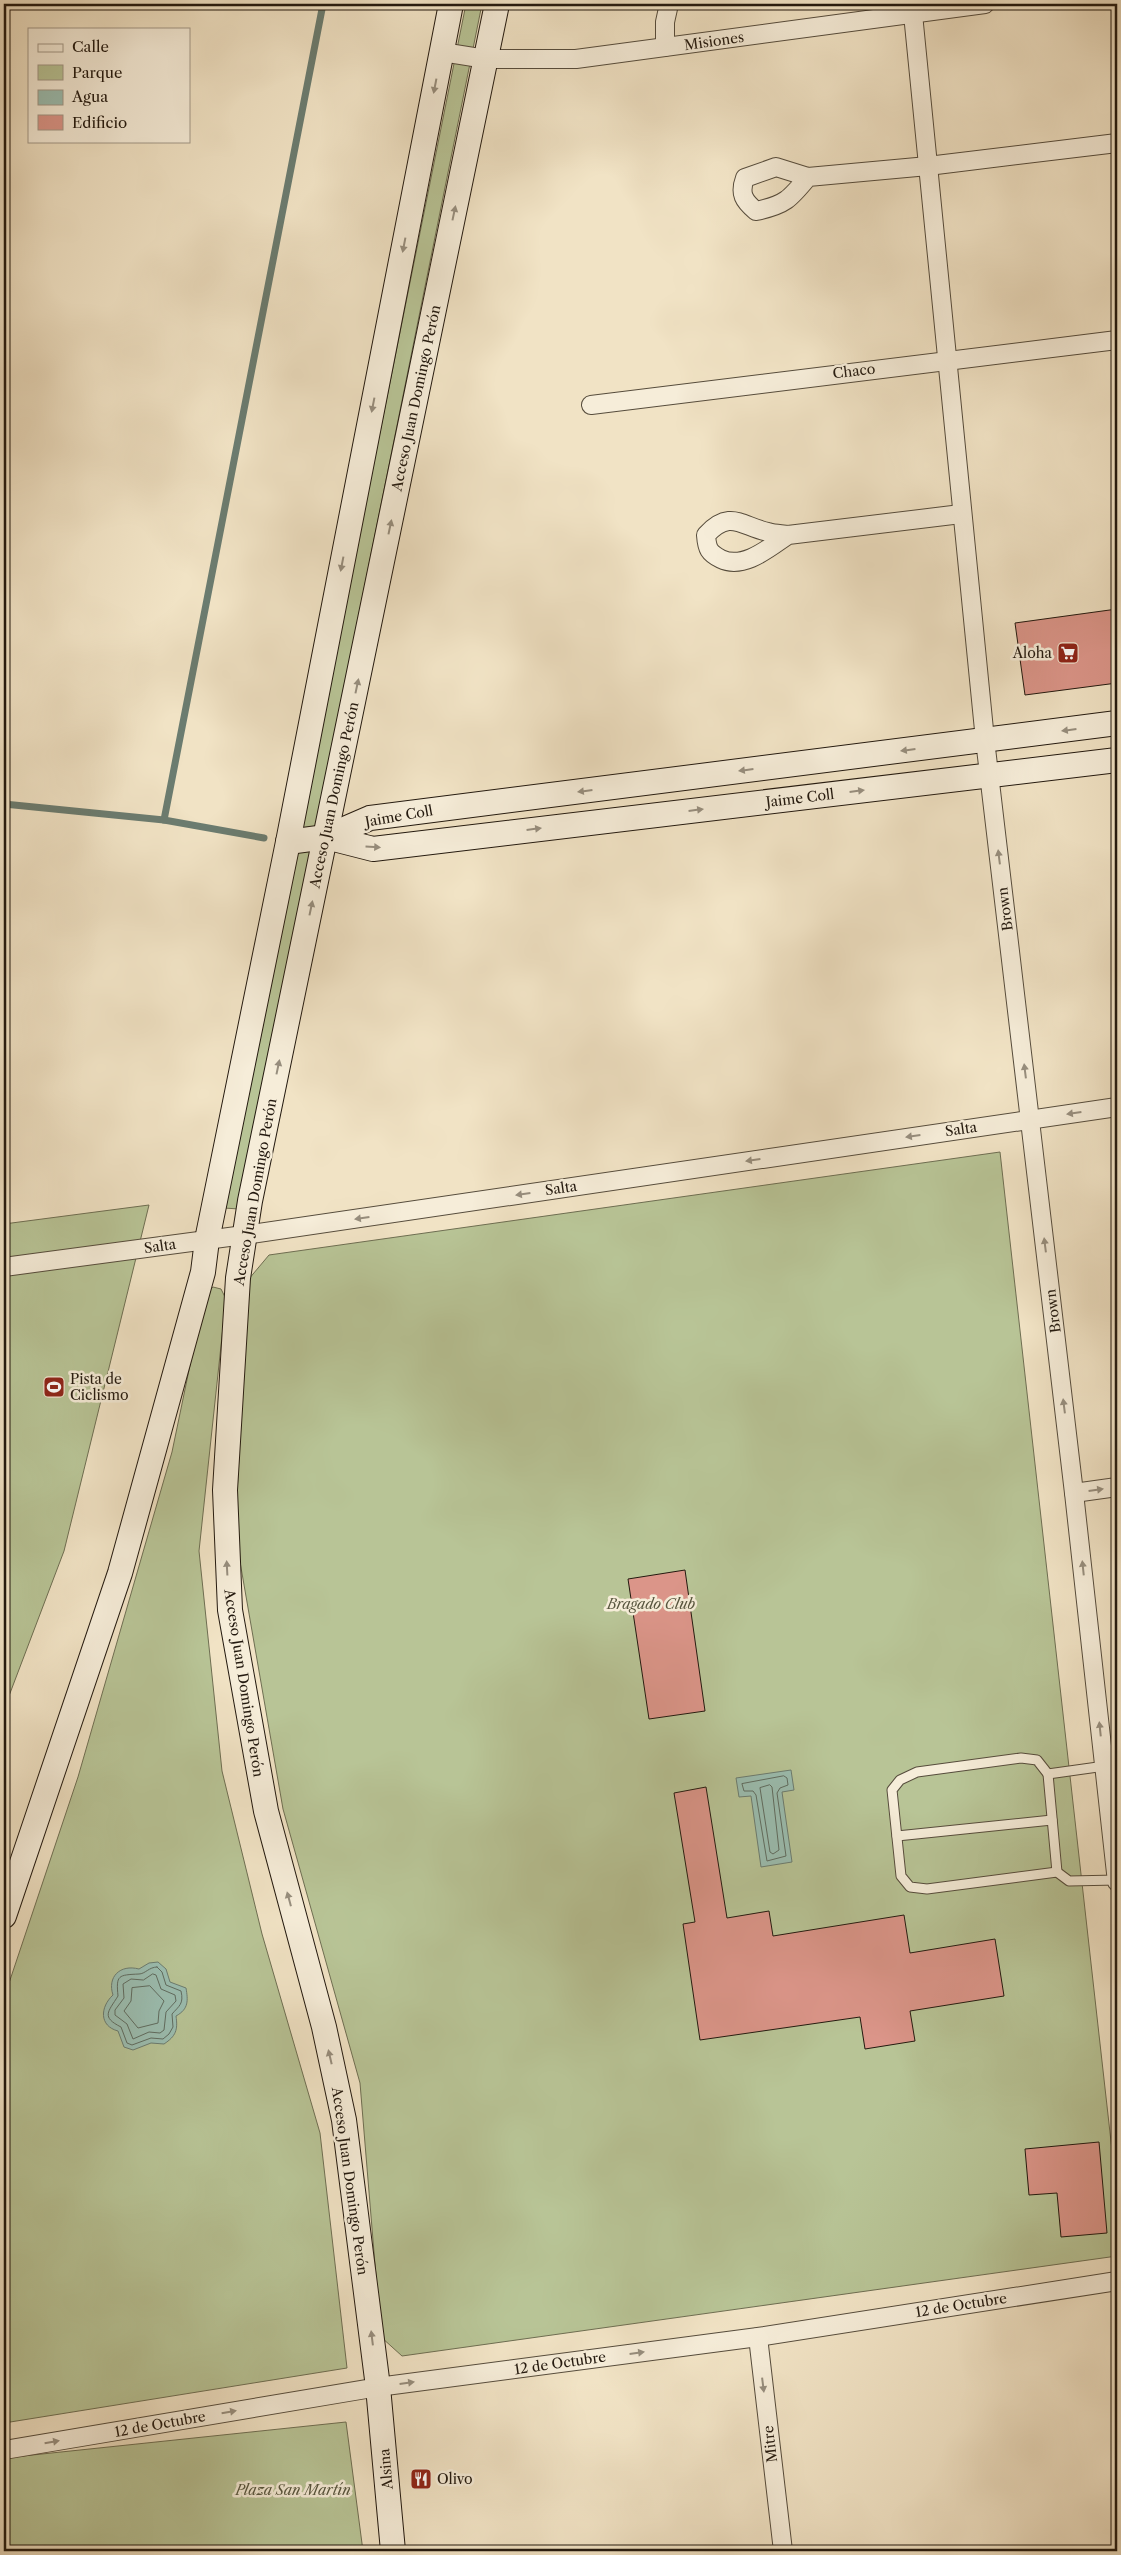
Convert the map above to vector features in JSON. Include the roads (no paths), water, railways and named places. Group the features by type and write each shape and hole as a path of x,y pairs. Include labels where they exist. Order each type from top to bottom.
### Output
{"main road":[{"path":"4,1916 120,1573 203,1272 207,1240 288,842 451,4"},
{"name":"Acceso Juan Domingo Perón","path":"378,2387 344,2120 324,2027 266,1811 230,1610 225,1490 238,1278 244,1235 497,4"},
{"name":"Jaime Coll","path":"326,837 370,818 1117,723"},
{"name":"Jaime Coll","path":"326,837 372,848 1117,760"},
{"path":"288,842 326,837"},
{"name":"Alsina","path":"378,2387 394,2551"}],"street":[{"path":"666,47 665,22 669,4"},
{"name":"Misiones","path":"442,52 486,59 576,59 913,14 938,7 985,4"},
{"name":"Brown","path":"913,14 961,514 985,740 1031,1119 1117,1881"},
{"path":"808,177 928,166 1117,143"},
{"name":"Chaco","path":"591,405 946,359 1117,340"},
{"path":"788,535 961,514"},
{"name":"Salta","path":"4,1267 244,1235 1117,1107"},
{"path":"1074,1493 1117,1487"},
{"name":"12 de Octubre","path":"4,2450 378,2387 758,2337 1117,2281"},
{"name":"Mitre","path":"758,2337 783,2551"}],"lane":[{"path":"1057,1872 1048,1774 1037,1760 1021,1758 917,1772 900,1780 892,1790 901,1876 910,1886 927,1889 1057,1872 1069,1881 1117,1881"},
{"path":"1048,1774 1104,1766"},
{"path":"897,1836 1052,1820"}],"water":[{"path":"791,1770 794,1790 782,1792 792,1862 761,1867 751,1796 739,1797 736,1778"},
{"path":"158,1962 166,1969 170,1982 186,1988 187,2000 183,2010 176,2016 177,2025 174,2035 164,2044 151,2043 133,2050 124,2047 118,2031 107,2025 104,2016 106,2005 113,1995 112,1983 114,1978 117,1973 126,1968 139,1969 149,1963"}],"waterway":[{"path":"164,820 323,4"},
{"path":"4,804 164,820 264,838"}],"place":[{"name":"Aloha","path":"1068,653"},
{"name":"Pista de Ciclismo","path":"54,1387"},
{"name":"Olivo","path":"421,2479"}],"park label":[{"name":"Bragado Club","path":"651,1604"},
{"name":"Plaza San Martín","path":"293,2490"}]}
